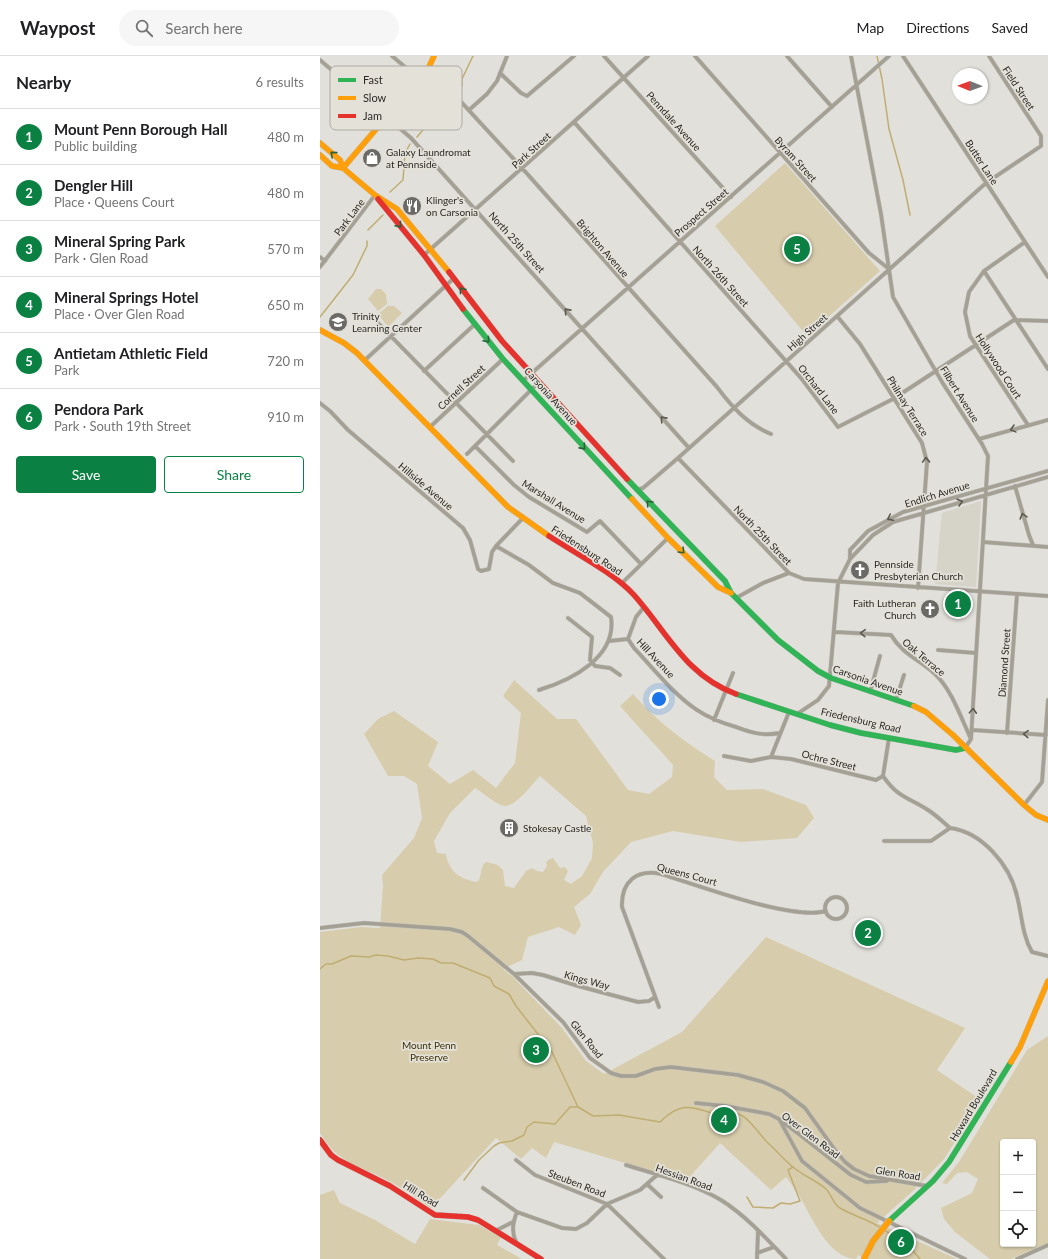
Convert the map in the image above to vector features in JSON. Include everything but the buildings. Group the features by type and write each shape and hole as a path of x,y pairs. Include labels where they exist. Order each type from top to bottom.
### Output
{"street":[{"path":"392,56 404,66"},
{"path":"429,66 434,56"},
{"path":"469,110 487,94 500,73 507,56"},
{"path":"500,73 521,93 528,96 574,56"},
{"name":"Penndale Avenue","path":"604,56 731,197"},
{"name":"Park Street","path":"424,255 648,56"},
{"name":"Byram Street","path":"695,56 870,253 889,269"},
{"path":"787,56 832,107"},
{"name":"Filbert Avenue","path":"851,56 893,297 988,456 972,730 971,739 965,748"},
{"name":"Prospect Street","path":"524,380 889,56"},
{"name":"Butter Lane","path":"903,56 1048,277"},
{"name":"Field Street","path":"989,56 1041,136 1041,146 1016,162"},
{"name":"North 25th Street","path":"320,60 330,68"},
{"name":"Brighton Avenue","path":"462,102 717,387 733,408 758,429 771,434"},
{"name":"North 26th Street","path":"574,122 786,361"},
{"path":"343,168 374,130"},
{"name":"North 25th Street","path":"402,130 476,209 689,448"},
{"name":"Carsonia Avenue","path":"320,143 340,160 343,168 375,195 397,209 431,249 502,341 637,490 724,581 734,595 801,660 830,678 918,708 932,716 1024,805 1036,815 1048,820"},
{"name":"Carsonia Avenue","path":"320,155 332,166 343,168"},
{"name":"High Street","path":"637,490 643,488 678,458 986,183 1016,162"},
{"name":"Carsonia Avenue","path":"375,195 424,255 474,325 503,359 524,380 668,538 718,587 734,595"},
{"name":"Park Lane","path":"320,267 375,195"},
{"name":"Hollywood Court","path":"1024,242 984,271 972,286 966,304 967,327 975,345 1028,426"},
{"path":"320,257 325,261"},
{"path":"984,271 1014,320 1048,369"},
{"path":"365,360 453,279"},
{"name":"Philmay Terrace","path":"837,316 860,344 926,451 927,462 918,588"},
{"path":"893,399 1014,320 1048,321"},
{"path":"378,324 513,461"},
{"path":"424,371 474,325"},
{"name":"Friedensburg Road","path":"320,330 351,347 365,360 508,507 522,519 607,573 634,595 667,639 686,660 708,679 727,690 789,712 853,731 956,750 965,748"},
{"name":"Cornell Street","path":"430,427 503,359"},
{"name":"Orchard Lane","path":"786,361 801,378 838,427 893,399"},
{"path":"467,454 539,382"},
{"name":"Hillside Avenue","path":"320,403 348,430 463,528 470,540 478,569 481,571 489,569 492,552 496,546"},
{"path":"979,439 1048,420"},
{"name":"Marshall Avenue","path":"475,446 514,485 536,502 587,532 600,521 641,564"},
{"name":"North 25th Street","path":"678,458 788,573 811,581 1048,596"},
{"name":"Endlich Avenue","path":"850,559 850,550 868,531 896,515 1048,470"},
{"name":"Endlich Avenue","path":"796,714 818,700 828,686 835,632 838,582 850,559 879,530 893,522 1048,477"},
{"path":"1013,480 1033,546"},
{"path":"522,519 496,546 529,565 553,583 580,593 608,614 612,623 609,641 604,651 592,663 561,681 539,690"},
{"path":"621,584 668,538"},
{"path":"983,542 1048,547"},
{"path":"734,595 788,573"},
{"name":"Diamond Street","path":"1008,732 1017,594"},
{"path":"628,639 636,617 644,607"},
{"path":"568,618 592,637 590,660 592,663 595,666 614,670 620,675"},
{"name":"Oak Terrace","path":"835,632 891,635 898,647 928,668 942,681 971,739"},
{"name":"Hill Avenue","path":"609,641 628,639 634,648 684,700 696,710 714,720 755,734 768,735 780,733"},
{"path":"938,650 976,653"},
{"path":"870,692 880,656"},
{"path":"714,720 733,673"},
{"path":"896,700 904,675"},
{"path":"1024,805 1042,782 1048,700"},
{"path":"724,756 751,761 771,757 789,712"},
{"path":"972,730 1046,735"},
{"path":"889,738 883,776 888,784 903,797 926,809 950,828 959,829 973,835 986,846 1004,866 1012,880 1017,895 1028,944 1032,952 1048,956"},
{"name":"Ochre Street","path":"771,757 791,759 876,780 883,776"},
{"path":"1042,782 1048,783"},
{"path":"884,840 931,841 950,828"},
{"name":"Queens Court","path":"660,1007 622,907 623,890 632,878 646,872 661,874 762,905 813,913 826,911"},
{"name":"Queens Court","path":"833,897 840,898 845,902 845,912 840,917 830,917 826,911 826,904 833,897"},
{"name":"Glen Road","path":"320,928 364,923 457,930 468,936 514,974 563,1022 590,1058 607,1071 628,1077 671,1067 738,1075 763,1082 783,1091 805,1108 845,1162 868,1176 927,1186"},
{"name":"Kings Way","path":"514,974 532,973 543,975 638,1002 649,1001 655,997"},
{"name":"Howard Boulevard","path":"864,1259 873,1241 889,1221 927,1186 949,1162 1012,1060 1028,1031 1048,982"},
{"name":"Over Glen Road","path":"696,1103 742,1108 769,1114 779,1119 851,1176 866,1182 891,1181"},
{"path":"779,1119 802,1161 846,1198 860,1208 965,1259"},
{"name":"Hill Road","path":"320,1140 331,1155 338,1160 390,1186 435,1215 468,1217 497,1230 541,1259"},
{"name":"Steuben Road","path":"516,1160 539,1177 607,1204 664,1259"},
{"name":"Hessian Road","path":"626,1165 711,1195 735,1210 786,1259"},
{"path":"483,1188 517,1212 562,1228 576,1229 587,1224 607,1204 633,1193 657,1175"},
{"path":"647,1184 661,1197"},
{"path":"516,1242 513,1236 513,1222 517,1212"},
{"path":"497,1230 513,1222"},
{"path":"757,1259 758,1231"},
{"path":"1017,1259 1048,1245"},
{"path":"757,1253 774,1247"}],"shaded area":[{"path":"981,501 976,587 935,584 942,513"}],"green space":[{"path":"785,163 880,271 807,336 715,226"},
{"path":"376,289 381,289 386,294 387,304 378,311 368,299"},
{"path":"388,306 394,306 402,313 388,327 378,314"},
{"name":"Mount Penn Preserve","path":"514,680 557,719 576,719 628,790 649,794 672,777 673,765 620,706 633,694 652,714 671,730 715,761 714,777 727,790 763,789 806,805 814,818 797,838 741,842 673,831 631,842 603,872 590,894 574,907 581,925 575,935 559,927 528,937 522,960 503,969 512,976 562,1028 586,1061 604,1074 682,1032 766,937 965,1028 937,1070 981,1100 944,1159 914,1190 877,1223 957,1259 866,1259 858,1255 856,1259 846,1257 837,1252 822,1235 798,1194 786,1177 771,1190 720,1143 686,1181 554,1142 546,1158 532,1148 521,1159 496,1138 431,1208 393,1183 350,1163 342,1158 327,1144 320,1134 320,932 361,927 380,928 383,886 382,875 414,838 422,818 417,784 404,776 388,776 364,734 378,719 394,711 438,742 428,766 450,784 473,770 496,788 515,763 521,713 503,696","holes":["540,776 586,816 593,843 592,858 582,876 571,884 564,880 568,871 565,867 560,868 553,858 548,860 546,863 547,866 543,872 532,868 526,871 514,888 505,886 503,870 498,865 486,862 483,865 479,880 477,882 471,881 456,874 450,866 446,854 437,853 434,841 450,813 475,788 504,806 514,803 519,799"]},
{"path":"1048,1036 1048,1243 1011,1259 990,1259 955,1232 944,1219 941,1208 972,1193 978,1179 967,1172 957,1173 947,1184 942,1183 959,1162 1027,1050"},
{"path":"334,1190 340,1203 375,1220 415,1244 430,1219 479,1225 501,1237 497,1245 522,1259 320,1259 320,1195"}],"waterway":[{"path":"462,79 473,56"},
{"path":"877,56 882,79 889,129 903,180 910,215"},
{"path":"462,79 462,86"},
{"path":"417,137 423,130"},
{"path":"390,192 403,180 405,153 410,144"},
{"path":"368,230 383,215"},
{"path":"320,317 353,275 367,246 367,241"},
{"path":"320,969 326,964 332,964 351,956 369,957 376,955 404,960 418,958 433,959 441,963 453,963 490,978 494,986 509,994 516,1006 552,1052 578,1107 593,1116 619,1115 660,1122 674,1111 686,1108 699,1109 715,1114"},
{"path":"464,1180 479,1160 494,1146 499,1143 512,1141 524,1135 527,1127 534,1122 555,1124 570,1107 578,1107"},
{"path":"734,1113 739,1114 748,1120 765,1140 790,1164 826,1189 838,1206 845,1211 881,1228"},
{"path":"747,1197 753,1207 773,1208 781,1203 790,1204 800,1201 788,1170 793,1167"},
{"path":"884,1230 907,1244 920,1259"}],"traffic: fast":[{"path":"463,309 503,359 632,499"},
{"path":"627,479 725,581 731,593 778,640 818,671 831,678 914,706"},
{"path":"736,694 830,725 861,733 956,750 965,748"},
{"path":"889,1221 933,1181 949,1162 1011,1062"}],"traffic: slow":[{"path":"429,66 434,56"},
{"path":"343,168 375,130"},
{"path":"320,143 340,160 343,168 375,195 397,209 449,272"},
{"path":"320,155 332,166 343,168"},
{"path":"320,330 344,343 357,353 508,507 549,536"},
{"path":"632,499 668,538 718,587 731,593"},
{"path":"914,706 926,712 953,735 1024,805 1036,815 1048,820"},
{"path":"1011,1062 1020,1047 1048,981"},
{"path":"864,1259 873,1241 889,1221"}],"traffic: jam":[{"path":"378,199 424,255 463,309"},
{"path":"449,272 502,341 627,479"},
{"path":"549,536 605,571 626,587 646,609 690,665 719,686 736,694"},
{"path":"320,1140 331,1155 338,1160 390,1186 435,1215 468,1217 478,1220 541,1259"}],"place":[{"name":"Galaxy Laundromat at Pennside","path":"372,158"},
{"name":"Klinger's on Carsonia","path":"412,206"},
{"name":"Antietam Athletic Field","path":"797,249"},
{"name":"Trinity Learning Center","path":"338,322"},
{"name":"Pennside Presbyterian Church","path":"860,570"},
{"name":"Mount Penn Borough Hall","path":"958,604"},
{"name":"Faith Lutheran Church","path":"930,609"},
{"name":"Stokesay Castle","path":"509,828"},
{"name":"Dengler Hill","path":"868,933"},
{"name":"Mineral Spring Park","path":"536,1050"},
{"name":"Mineral Springs Hotel","path":"724,1120"},
{"name":"Pendora Park","path":"901,1242"}]}
